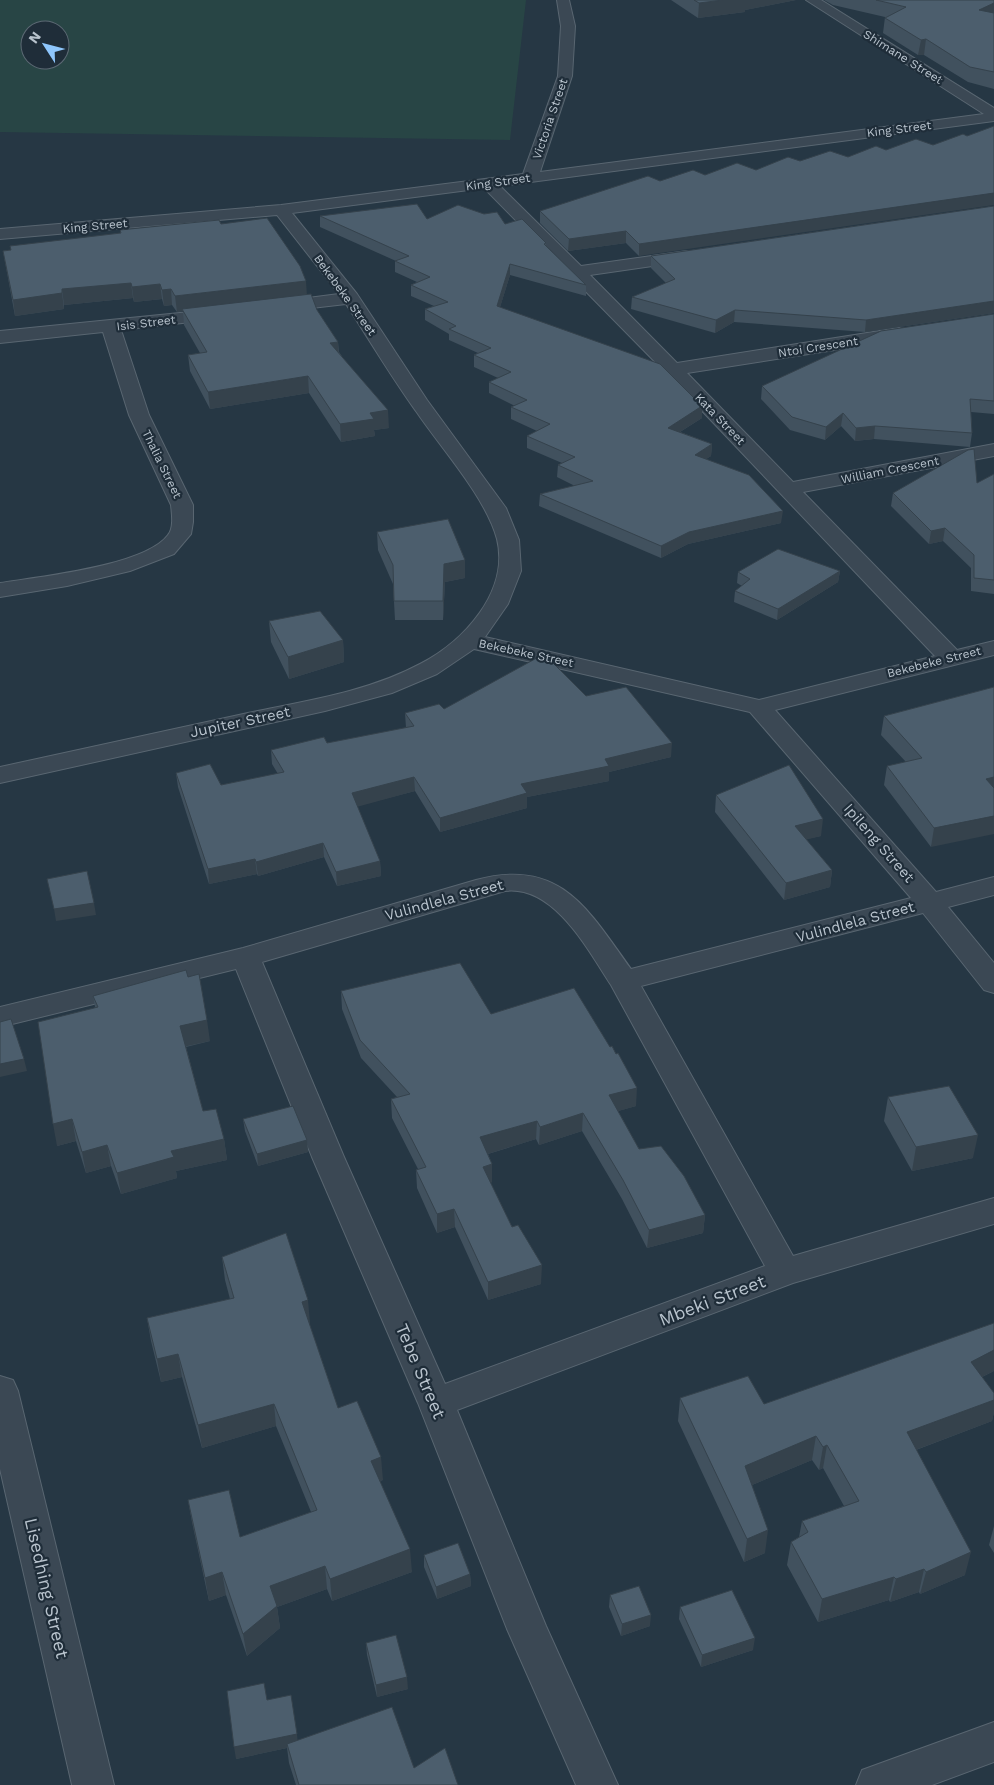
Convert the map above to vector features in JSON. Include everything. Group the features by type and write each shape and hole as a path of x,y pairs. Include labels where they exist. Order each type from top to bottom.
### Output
{"street":[{"name":"Victoria Street","path":"530,177 565,76 568,26 562,0"},
{"name":"Shimane Street","path":"812,0 994,115"},
{"name":"King Street","path":"0,234 281,210 994,115"},
{"name":"Kata Street","path":"488,183 578,272 950,657"},
{"name":"Bekebeke Street","path":"281,210 351,298 419,402 495,508 508,540 510,571 497,604 470,641 604,670 759,708 950,657 994,648"},
{"path":"578,272 704,254"},
{"path":"255,310 351,298"},
{"name":"Isis Street","path":"0,337 111,327 236,312"},
{"name":"Thalia Street","path":"0,590 125,566 160,553 178,538 183,521 182,505 139,415 111,327"},
{"name":"Ntoi Crescent","path":"673,370 916,332"},
{"name":"William Crescent","path":"787,489 994,450"},
{"name":"Jupiter Street","path":"0,775 325,704 383,688 429,669 470,641"},
{"name":"Ipileng Street","path":"759,708 929,902 994,984"},
{"name":"Vulindlela Street","path":"0,1017 246,957 486,886 517,882 556,896 577,915 624,981 994,886"},
{"name":"Tebe Street","path":"246,957 328,1157 436,1403 527,1629 597,1785"},
{"path":"624,981 786,1272"},
{"name":"Mbeki Street","path":"436,1403 786,1272 994,1210"},
{"name":"Lisedhing Street","path":"0,1392 93,1785"},
{"path":"877,1785 994,1742"}],"green space":[{"path":"0,0 526,0 510,140 0,132"}],"building":[{"path":"694,0 723,0 699,3"},
{"path":"876,0 994,0 994,3 979,10 994,13 994,72 970,67 926,39 921,40 885,18 906,7"},
{"path":"994,126 994,193 639,244 626,231 569,239 540,211 648,176 660,181 693,170 705,175 737,163 756,170 788,157 800,161 830,151 848,157 876,146 886,150 916,139 933,145 963,134 967,136"},
{"path":"417,204 427,219 458,205 484,214 497,212 505,224 522,219 546,243 544,244 586,285 510,264 497,306 660,364 702,406 668,428 712,444 695,455 749,475 783,511 689,532 661,546 540,494 593,481 558,465 575,457 527,436 550,424 511,407 527,400 489,382 511,372 474,355 491,348 449,329 456,326 425,309 448,302 411,285 430,277 395,261 409,256 320,216"},
{"path":"994,206 994,301 866,320 735,310 716,320 632,297 675,279 651,256"},
{"path":"267,218 300,266 306,281 175,296 171,289 162,290 160,284 132,287 131,283 62,289 62,293 13,300 3,251 11,250 10,246 121,233 120,230 219,220 221,224"},
{"path":"311,294 317,310 338,342 330,343 388,410 370,413 374,419 340,424 308,376 208,392 188,355 207,352 182,309"},
{"path":"994,314 994,401 970,399 972,433 875,426 856,428 843,413 826,427 792,417 762,386 881,331"},
{"path":"974,449 977,483 994,474 994,580 974,578 974,555 945,528 931,531 893,493 968,450"},
{"path":"448,519 465,560 444,564 443,601 394,601 393,565 377,532"},
{"path":"778,549 840,571 778,609 735,591 750,579 738,572"},
{"path":"320,611 343,640 288,657 269,621"},
{"path":"544,654 586,696 626,687 672,743 605,759 609,766 521,784 527,793 440,818 414,777 352,793 380,861 336,872 323,843 256,862 255,859 208,869 176,773 210,764 221,785 284,772 271,750 324,737 327,743 414,726 405,713 439,704 444,709"},
{"path":"994,687 994,777 986,779 994,788 994,816 934,828 887,766 922,758 884,716"},
{"path":"789,765 823,819 795,826 832,870 786,883 716,795"},
{"path":"87,871 94,903 54,909 47,879"},
{"path":"460,963 491,1014 574,988 610,1047 612,1046 616,1054 618,1053 637,1088 609,1095 639,1149 661,1146 684,1176 705,1215 649,1230 623,1180 583,1113 540,1127 537,1121 480,1137 492,1164 483,1167 512,1227 518,1225 542,1265 488,1282 454,1209 437,1214 416,1170 426,1167 391,1099 410,1094 360,1040 341,991"},
{"path":"186,970 188,977 199,974 207,1020 180,1026 203,1111 216,1109 224,1139 171,1151 174,1157 117,1173 107,1145 82,1152 72,1119 53,1124 38,1022 98,1007 93,996"},
{"path":"11,1019 24,1059 0,1064 0,1022"},
{"path":"949,1086 978,1135 916,1147 888,1097"},
{"path":"293,1106 307,1140 257,1154 243,1119"},
{"path":"286,1233 308,1300 302,1302 338,1408 357,1401 381,1457 371,1461 410,1549 330,1579 325,1566 270,1586 277,1606 243,1634 222,1572 205,1578 188,1500 229,1490 240,1537 317,1510 274,1404 198,1425 178,1354 157,1359 147,1318 234,1298 222,1257"},
{"path":"994,1323 994,1350 971,1362 994,1393 994,1400 907,1432 971,1552 926,1572 924,1569 896,1579 894,1577 822,1599 791,1542 808,1532 802,1521 859,1501 827,1445 823,1447 816,1436 745,1466 768,1530 747,1539 680,1398 748,1376 764,1404"},
{"path":"458,1543 470,1574 436,1587 424,1555"},
{"path":"639,1586 651,1615 622,1624 610,1595"},
{"path":"732,1590 755,1638 702,1655 680,1607"},
{"path":"396,1635 407,1677 376,1685 366,1643"},
{"path":"264,1683 267,1700 291,1695 297,1734 234,1747 227,1691"},
{"path":"392,1707 414,1768 445,1748 458,1785 299,1785 287,1744"}]}
